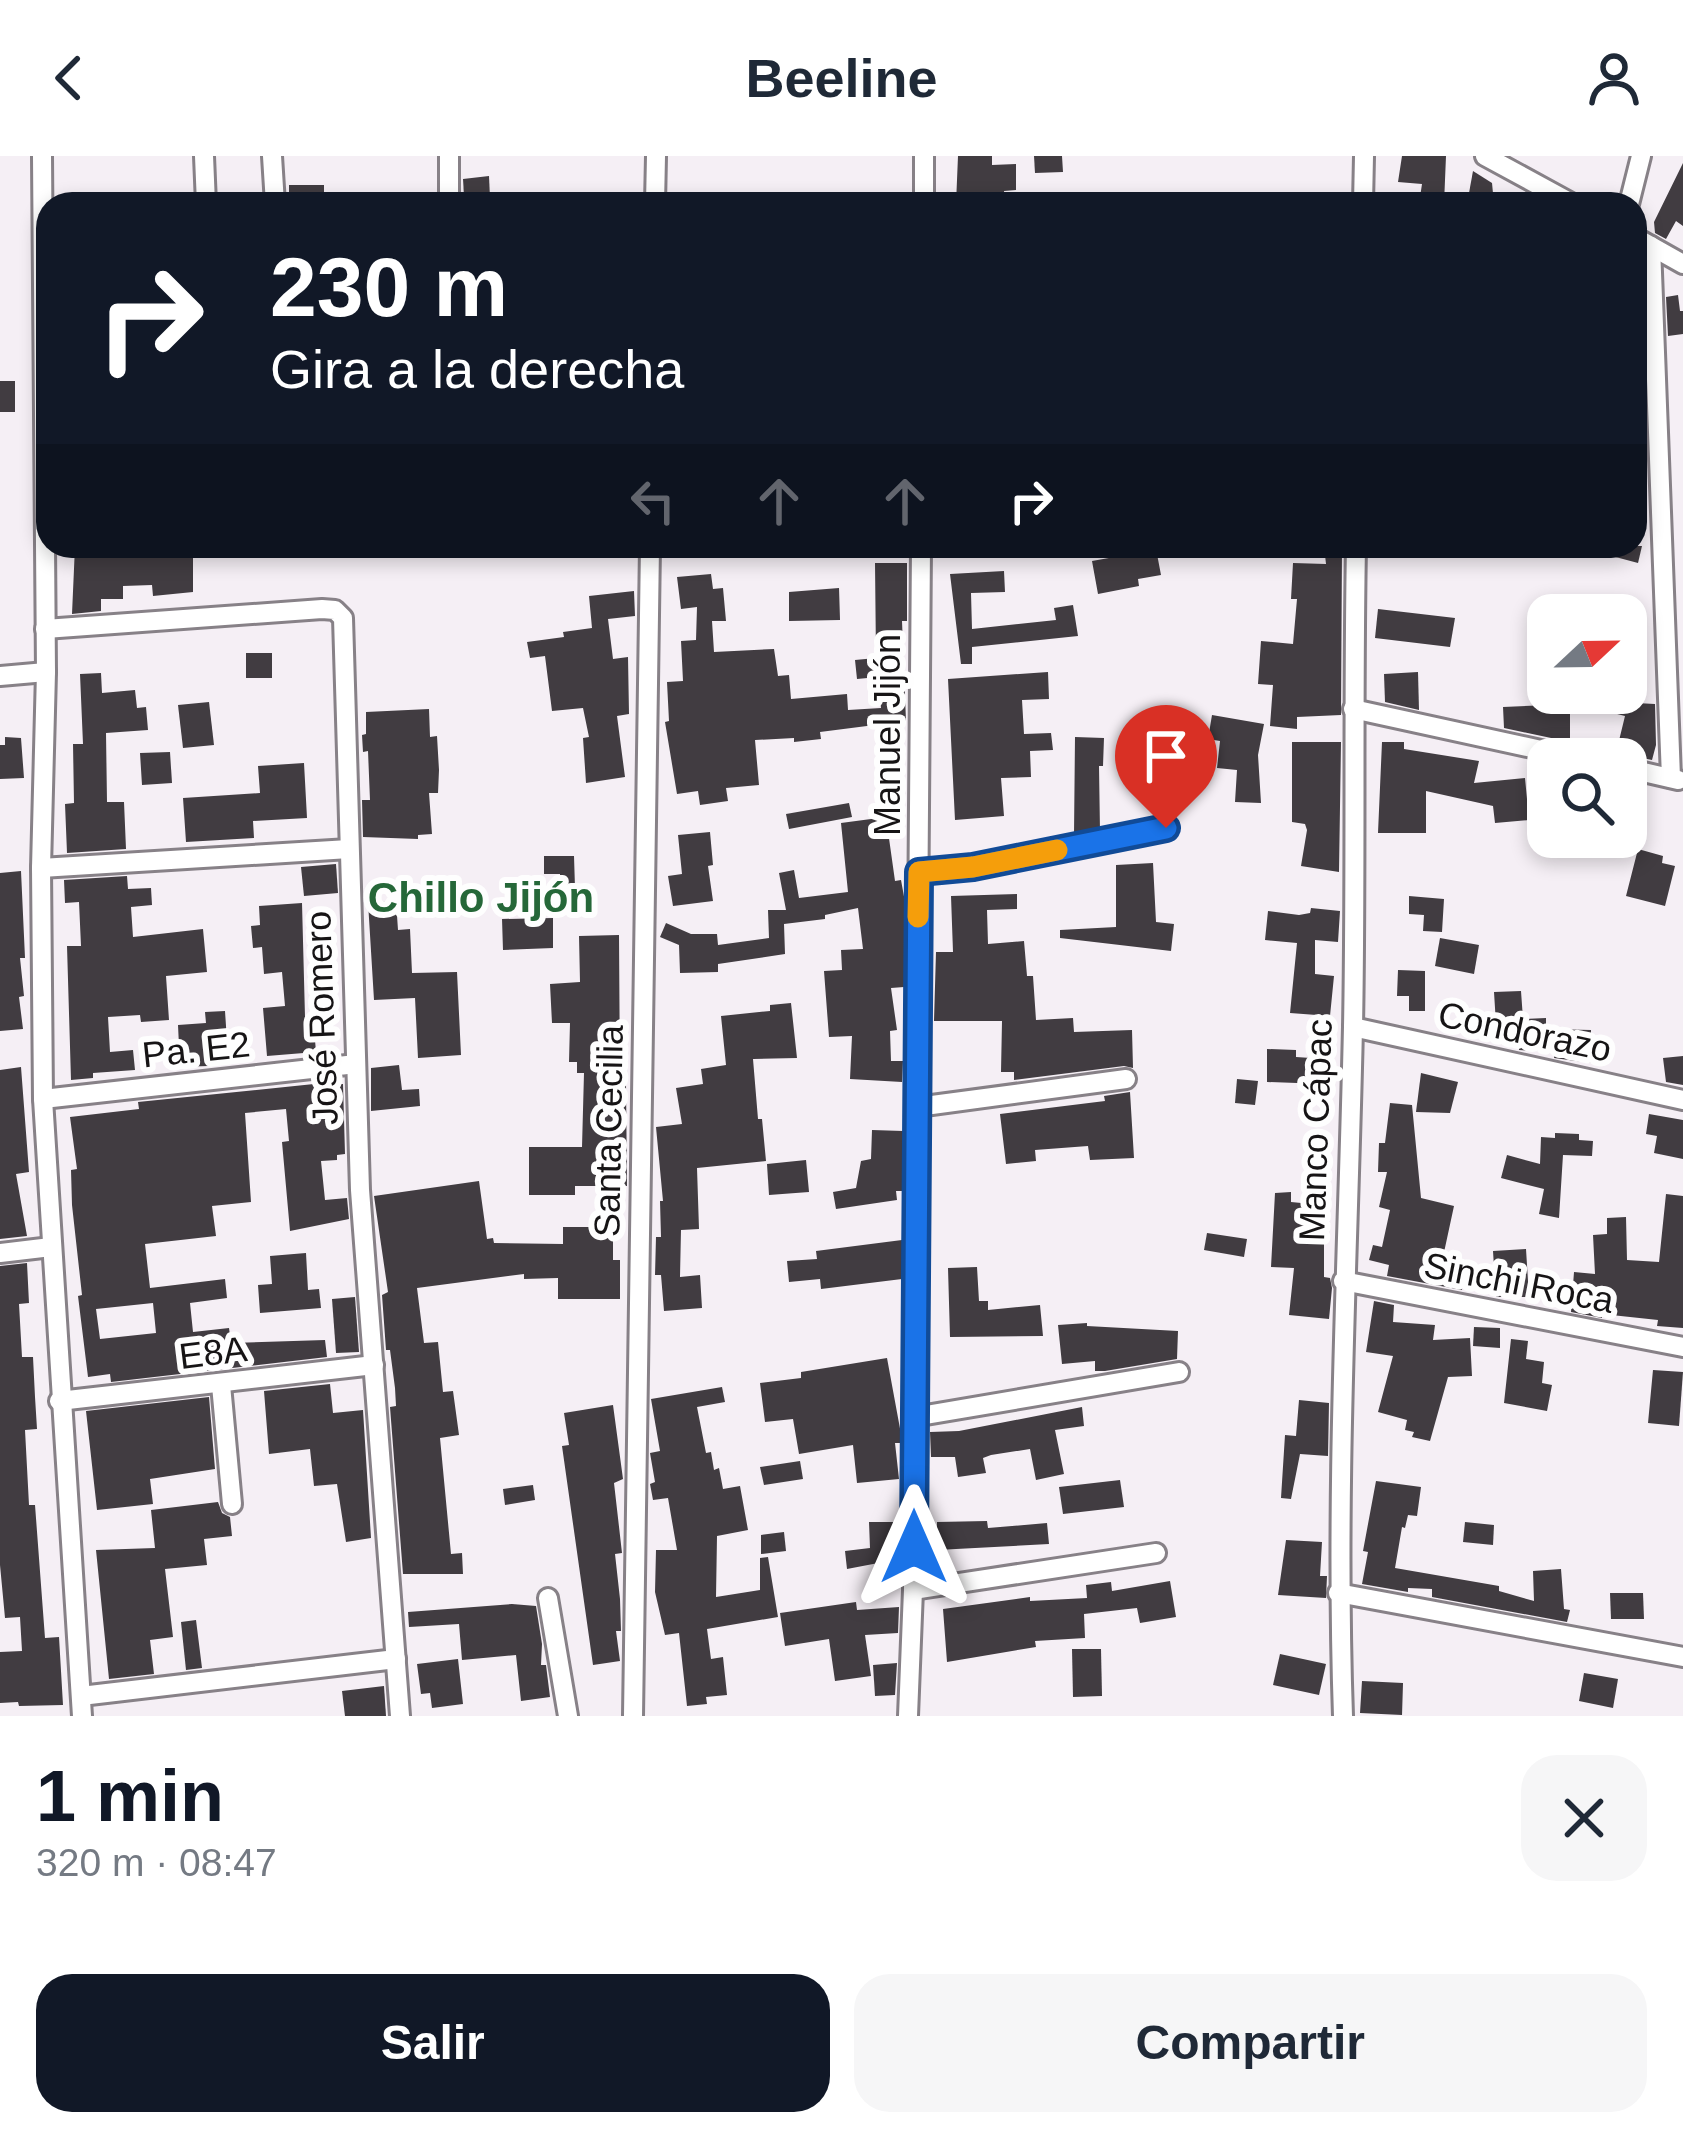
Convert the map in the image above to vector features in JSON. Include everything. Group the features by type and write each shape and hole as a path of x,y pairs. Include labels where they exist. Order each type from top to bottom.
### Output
{"street":[{"path":"41,156 42,192"},
{"path":"204,156 206,192"},
{"path":"272,156 274,192"},
{"path":"449,156 449,192"},
{"path":"655,192 656,156"},
{"path":"924,156 924,192"},
{"path":"1363,192 1364,156"},
{"path":"1485,156 1551,192"},
{"path":"1632,192 1641,156"},
{"path":"1647,243 1683,264"},
{"path":"1647,304 1677,780 1647,773"},
{"path":"45,558 40,868 43,1100 82,1706 396,1660"},
{"name":"Santa Cecilia","path":"633,1716 650,558"},
{"name":"Manuel Jijón","path":"908,1716 921,558"},
{"name":"Manco Cápac","path":"1343,1716 1338,1593 1353,1027 1356,558"},
{"name":"José Romero","path":"45,628 335,610 344,618 360,1190 400,1716"},
{"path":"0,676 46,673"},
{"path":"1353,709 1527,747"},
{"path":"40,868 349,848"},
{"name":"Condorazo","path":"1353,1027 1683,1100"},
{"name":"Pa. E2","path":"43,1100 356,1064"},
{"path":"917,1107 1126,1079"},
{"path":"0,1253 51,1247"},
{"name":"Sinchi Roca","path":"1343,1281 1683,1347"},
{"name":"E8A","path":"59,1401 374,1365"},
{"path":"914,1417 1179,1372"},
{"path":"220,1385 232,1504"},
{"path":"913,1590 1156,1553"},
{"path":"1338,1593 1683,1657"},
{"path":"548,1598 568,1716"}],"lane":[{"path":"919,872 973,867 1166,828"}],"building":[{"path":"958,156 992,156 992,165 1016,164 1016,190 956,192"},
{"path":"1034,156 1062,156 1063,172 1035,173"},
{"path":"1402,156 1446,156 1444,192 1421,192 1422,184 1398,182"},
{"path":"1683,163 1683,226 1676,221 1666,239 1655,233 1654,222"},
{"path":"1473,171 1492,183 1493,192 1469,192"},
{"path":"489,176 490,192 464,192 463,179"},
{"path":"289,185 324,185 324,192 289,192"},
{"path":"1678,295 1683,334 1668,336 1666,297"},
{"path":"0,381 15,381 15,412 0,412"},
{"path":"74,558 193,558 193,592 153,596 152,585 123,586 123,599 101,599 101,611 72,614"},
{"path":"1158,558 1161,575 1138,579 1139,586 1098,594 1092,561"},
{"path":"1325,558 1342,558 1341,715 1297,717 1297,729 1270,726 1273,685 1258,684 1261,641 1293,644 1297,599 1291,599 1293,563 1326,564"},
{"path":"875,563 907,563 907,621 902,621 906,721 820,732 821,739 755,740 759,785 726,788 728,801 700,805 698,791 677,794 665,722 669,721 667,682 683,681 681,641 696,640 697,607 681,609 677,577 711,574 713,589 723,588 726,621 712,621 714,652 774,649 778,676 789,675 791,699 847,694 848,710 881,708 878,677 857,679 855,660 876,658"},
{"path":"1004,571 1005,592 971,593 972,629 1056,620 1054,608 1073,605 1078,636 972,647 972,664 961,664 950,574"},
{"path":"839,588 840,620 789,621 789,592"},
{"path":"634,591 635,616 608,619 613,659 628,657 629,714 617,716 625,777 586,783 583,738 589,737 583,708 552,711 545,656 530,658 527,642 592,628 589,596"},
{"path":"1378,609 1455,618 1450,647 1375,638"},
{"path":"246,653 272,653 272,678 246,678"},
{"path":"1048,672 1049,699 1022,700 1024,734 1051,733 1053,750 1030,751 1031,777 1001,778 1004,816 955,820 948,679"},
{"path":"1418,672 1419,710 1385,702 1384,674"},
{"path":"101,673 102,693 135,690 137,708 146,707 148,730 106,733 107,802 124,802 126,849 67,853 65,804 74,803 73,744 83,744 80,674"},
{"path":"209,702 214,745 183,748 178,705"},
{"path":"1647,704 1655,704 1652,760 1647,759 1647,738 1620,738 1625,716 1617,714 1647,714"},
{"path":"1527,706 1527,714 1570,714 1570,738 1504,728 1503,707"},
{"path":"429,709 439,770 438,793 429,793 432,834 418,835 418,839 363,837 362,800 370,800 368,751 363,752 362,735 366,734 366,712"},
{"path":"1212,715 1264,724 1258,755 1261,803 1235,802 1237,770 1217,768 1220,741 1208,739"},
{"path":"5,737 21,738 24,778 0,779 0,745 5,745"},
{"path":"1075,737 1104,738 1103,766 1099,766 1100,832 1088,835 1074,835"},
{"path":"1292,742 1341,742 1339,872 1301,866 1307,830 1305,824 1292,822"},
{"path":"1382,742 1404,742 1404,749 1479,761 1474,783 1525,778 1527,820 1495,823 1493,806 1426,791 1426,833 1378,833"},
{"path":"170,752 172,783 142,785 140,753"},
{"path":"304,763 307,818 253,821 254,838 186,842 183,798 260,793 258,766"},
{"path":"849,803 852,817 789,829 786,814"},
{"path":"886,817 895,881 901,880 905,902 904,987 891,988 897,1030 890,1031 891,1061 903,1061 902,1082 850,1079 852,1036 829,1037 824,971 842,970 841,950 863,949 858,908 825,915 825,919 784,924 785,954 718,964 718,972 680,973 679,945 660,937 666,923 691,934 717,934 718,945 769,938 768,910 786,910 779,873 794,870 799,898 848,892 841,823"},
{"path":"710,832 713,901 673,906 668,876 682,874 678,835"},
{"path":"1647,852 1675,866 1665,906 1626,896 1636,858 1647,858"},
{"path":"544,856 574,856 575,888 560,888 560,874 544,874"},
{"path":"1153,863 1156,922 1174,924 1171,951 1060,938 1060,930 1116,927 1116,865"},
{"path":"336,864 338,893 304,896 301,867"},
{"path":"21,871 23,1029 0,1031 0,873"},
{"path":"127,876 128,889 151,888 152,905 131,907 133,937 203,929 207,972 166,976 169,1020 108,1017 110,1052 133,1050 135,1070 71,1080 67,946 81,946 79,902 65,903 64,880"},
{"path":"1017,894 1017,909 987,910 988,944 1024,941 1027,976 1033,976 1036,1020 1073,1018 1074,1032 1132,1030 1133,1068 1014,1080 1014,1072 1001,1072 1002,1021 934,1021 936,952 953,952 951,896"},
{"path":"1409,896 1444,899 1442,932 1423,931 1424,915 1409,914"},
{"path":"396,901 398,930 410,929 412,973 457,972 461,1055 418,1058 415,998 374,1000 368,902"},
{"path":"302,903 305,1017 313,1016 316,1052 267,1056 263,1008 285,1006 282,972 264,974 262,947 253,948 251,926 260,925 259,906"},
{"path":"1311,908 1340,911 1338,942 1315,940 1315,974 1334,976 1330,1016 1290,1013 1297,943 1265,940 1268,911 1299,915 1310,913"},
{"path":"553,918 553,948 503,950 502,919"},
{"path":"619,935 620,1084 626,1084 627,1186 575,1186 575,1195 529,1195 529,1147 582,1147 584,1073 577,1073 577,1062 569,1062 570,1023 552,1023 550,984 580,982 579,936"},
{"path":"1440,938 1479,945 1474,974 1435,966"},
{"path":"1398,970 1425,971 1425,1011 1409,1011 1409,996 1397,996"},
{"path":"1521,991 1523,1019 1546,1018 1546,1029 1591,1030 1591,1063 1554,1058 1555,1052 1519,1050 1518,1023 1496,1024 1494,992"},
{"path":"791,1003 797,1058 753,1059 766,1161 697,1168 699,1229 681,1230 680,1277 700,1275 702,1308 664,1311 661,1275 655,1275 663,1201 656,1127 682,1124 676,1088 703,1084 701,1069 726,1065 721,1016 770,1011 770,1005"},
{"path":"225,1011 227,1041 206,1043 208,1066 180,1067 178,1025 206,1023 205,1012"},
{"path":"1267,1049 1296,1050 1296,1057 1326,1059 1324,1084 1267,1082"},
{"path":"1683,1056 1683,1085 1666,1082 1663,1058"},
{"path":"399,1065 402,1090 419,1089 420,1106 371,1111 371,1068"},
{"path":"21,1067 29,1172 16,1174 27,1236 0,1239 0,1070"},
{"path":"1421,1073 1458,1082 1450,1113 1416,1112"},
{"path":"1237,1079 1258,1081 1255,1105 1235,1103"},
{"path":"343,1084 345,1154 321,1161 325,1200 347,1198 349,1219 290,1231 282,1142 289,1141 286,1109 245,1113 251,1202 212,1206 216,1236 145,1244 150,1288 225,1279 227,1298 190,1303 193,1332 229,1328 231,1343 325,1340 327,1357 111,1382 110,1374 88,1377 78,1296 82,1295 71,1170 77,1169 70,1117 139,1109 138,1102","holes":["153,1303 156,1333 100,1339 96,1309"]},
{"path":"1130,1092 1134,1158 1090,1160 1088,1146 1035,1150 1036,1161 1006,1164 1000,1114 1105,1101 1104,1096"},
{"path":"1390,1103 1412,1105 1421,1198 1454,1206 1443,1257 1465,1260 1462,1290 1387,1276 1389,1265 1369,1260 1373,1245 1382,1247 1390,1210 1379,1207 1387,1172 1378,1172 1379,1143 1385,1143"},
{"path":"1649,1114 1683,1120 1683,1159 1654,1153 1657,1136 1646,1134"},
{"path":"872,1130 903,1131 903,1191 896,1191 897,1200 836,1209 833,1192 856,1188 861,1161 871,1159"},
{"path":"1555,1133 1579,1134 1579,1140 1593,1141 1592,1156 1563,1155 1559,1218 1539,1214 1544,1189 1501,1178 1507,1155 1540,1164 1541,1137 1555,1138"},
{"path":"806,1160 809,1192 769,1195 767,1164"},
{"path":"479,1181 487,1239 493,1238 494,1243 563,1244 563,1227 613,1227 613,1260 620,1260 620,1299 558,1299 558,1278 524,1279 524,1274 417,1288 424,1343 438,1342 443,1392 453,1391 459,1435 440,1438 451,1554 462,1553 463,1574 403,1574 390,1407 396,1406 395,1388 390,1350 386,1350 382,1295 388,1292 374,1196"},
{"path":"1291,1192 1291,1202 1322,1205 1324,1277 1330,1278 1332,1288 1329,1319 1289,1315 1294,1268 1271,1267 1275,1193"},
{"path":"1666,1194 1683,1196 1683,1328 1657,1326 1658,1320 1571,1312 1574,1272 1595,1274 1593,1235 1607,1234 1607,1218 1626,1217 1627,1260 1659,1262"},
{"path":"1207,1233 1247,1239 1244,1257 1204,1250"},
{"path":"902,1240 902,1279 821,1289 820,1279 789,1282 787,1261 817,1259 816,1251"},
{"path":"1526,1249 1529,1297 1496,1297 1493,1251"},
{"path":"306,1253 308,1290 319,1289 321,1308 260,1313 258,1285 272,1284 270,1256"},
{"path":"27,1263 29,1303 19,1304 22,1357 33,1357 37,1429 25,1430 29,1505 35,1505 45,1638 59,1637 63,1705 0,1703 0,1652 22,1651 20,1617 5,1618 0,1565 0,1266"},
{"path":"977,1267 979,1301 988,1301 988,1310 1040,1305 1043,1336 950,1337 948,1268"},
{"path":"355,1297 359,1352 336,1353 332,1299"},
{"path":"1374,1301 1394,1305 1393,1322 1435,1325 1433,1340 1470,1338 1472,1376 1448,1377 1430,1441 1412,1437 1414,1432 1405,1430 1407,1420 1378,1412 1393,1356 1366,1352"},
{"path":"1058,1325 1178,1331 1177,1359 1105,1371 1095,1371 1095,1361 1062,1364"},
{"path":"1474,1327 1500,1328 1500,1348 1473,1346"},
{"path":"1511,1339 1528,1341 1526,1359 1544,1362 1542,1383 1552,1385 1547,1411 1504,1403"},
{"path":"887,1358 901,1434 901,1443 895,1443 899,1479 857,1483 853,1445 799,1454 793,1419 765,1422 760,1383"},
{"path":"1653,1370 1683,1372 1679,1426 1648,1423"},
{"path":"330,1384 333,1413 363,1410 371,1538 346,1542 337,1484 314,1486 310,1449 269,1454 264,1391"},
{"path":"722,1387 725,1402 697,1407 706,1453 711,1452 714,1470 719,1468 723,1489 740,1486 748,1530 717,1536 716,1597 760,1590 760,1558 768,1557 778,1617 707,1629 711,1659 723,1657 727,1695 706,1697 707,1704 687,1706 679,1633 665,1635 655,1592 656,1550 677,1550 668,1498 653,1500 650,1484 655,1482 650,1453 660,1451 651,1399"},
{"path":"209,1397 215,1469 150,1479 153,1504 97,1510 86,1411"},
{"path":"1299,1400 1329,1403 1328,1456 1300,1454 1291,1499 1281,1498 1285,1435 1296,1436"},
{"path":"613,1405 623,1479 614,1483 622,1553 615,1554 620,1661 593,1665 562,1446 569,1445 564,1413"},
{"path":"1082,1407 1084,1426 1055,1430 1064,1474 1036,1480 1030,1449 983,1458 986,1473 958,1477 955,1457 931,1457 930,1432 959,1431"},
{"path":"800,1461 803,1479 764,1485 760,1467"},
{"path":"1120,1480 1124,1507 1063,1514 1059,1487"},
{"path":"1376,1481 1421,1487 1417,1516 1408,1515 1402,1527 1395,1568 1499,1586 1499,1591 1534,1601 1533,1571 1561,1569 1564,1609 1570,1610 1567,1622 1432,1597 1432,1589 1408,1588 1408,1592 1362,1584"},
{"path":"533,1485 535,1500 505,1505 503,1489"},
{"path":"218,1502 222,1513 230,1517 232,1536 204,1539 207,1565 165,1569 173,1637 150,1640 154,1674 109,1679 96,1550 155,1548 151,1510"},
{"path":"987,1521 988,1528 1047,1523 1049,1544 937,1550 937,1522"},
{"path":"869,1522 893,1522 894,1560 847,1569 845,1551 870,1548"},
{"path":"1465,1522 1494,1525 1493,1545 1463,1542"},
{"path":"784,1532 786,1551 761,1554 761,1535"},
{"path":"1286,1540 1322,1542 1320,1576 1327,1576 1326,1598 1278,1595"},
{"path":"1170,1581 1176,1617 1140,1623 1137,1608 1084,1614 1085,1638 1035,1641 1036,1647 947,1662 943,1609 1030,1597 1030,1601 1087,1598 1086,1585 1111,1582 1112,1591"},
{"path":"1610,1593 1643,1593 1644,1619 1611,1619"},
{"path":"856,1602 857,1610 899,1607 898,1633 865,1635 871,1676 835,1681 829,1639 785,1646 780,1613"},
{"path":"536,1606 541,1665 546,1665 550,1697 521,1701 516,1655 462,1660 459,1624 409,1627 408,1612"},
{"path":"196,1620 202,1668 186,1670 181,1622"},
{"path":"1072,1649 1101,1649 1102,1696 1073,1697"},
{"path":"1280,1654 1326,1664 1319,1695 1273,1685"},
{"path":"458,1659 463,1704 432,1708 430,1693 421,1694 417,1664"},
{"path":"897,1663 895,1695 875,1696 873,1665"},
{"path":"1584,1673 1618,1679 1613,1708 1579,1701"},
{"path":"1362,1681 1403,1683 1402,1715 1360,1713"},
{"path":"384,1686 386,1716 345,1716 342,1691"}],"slow traffic":[{"path":"918,917 919,872 1057,850"}],"district":[{"name":"Chillo Jijón","path":"481,897"}],"route":[{"path":"914,1547 919,872 973,867 1166,828"}]}
